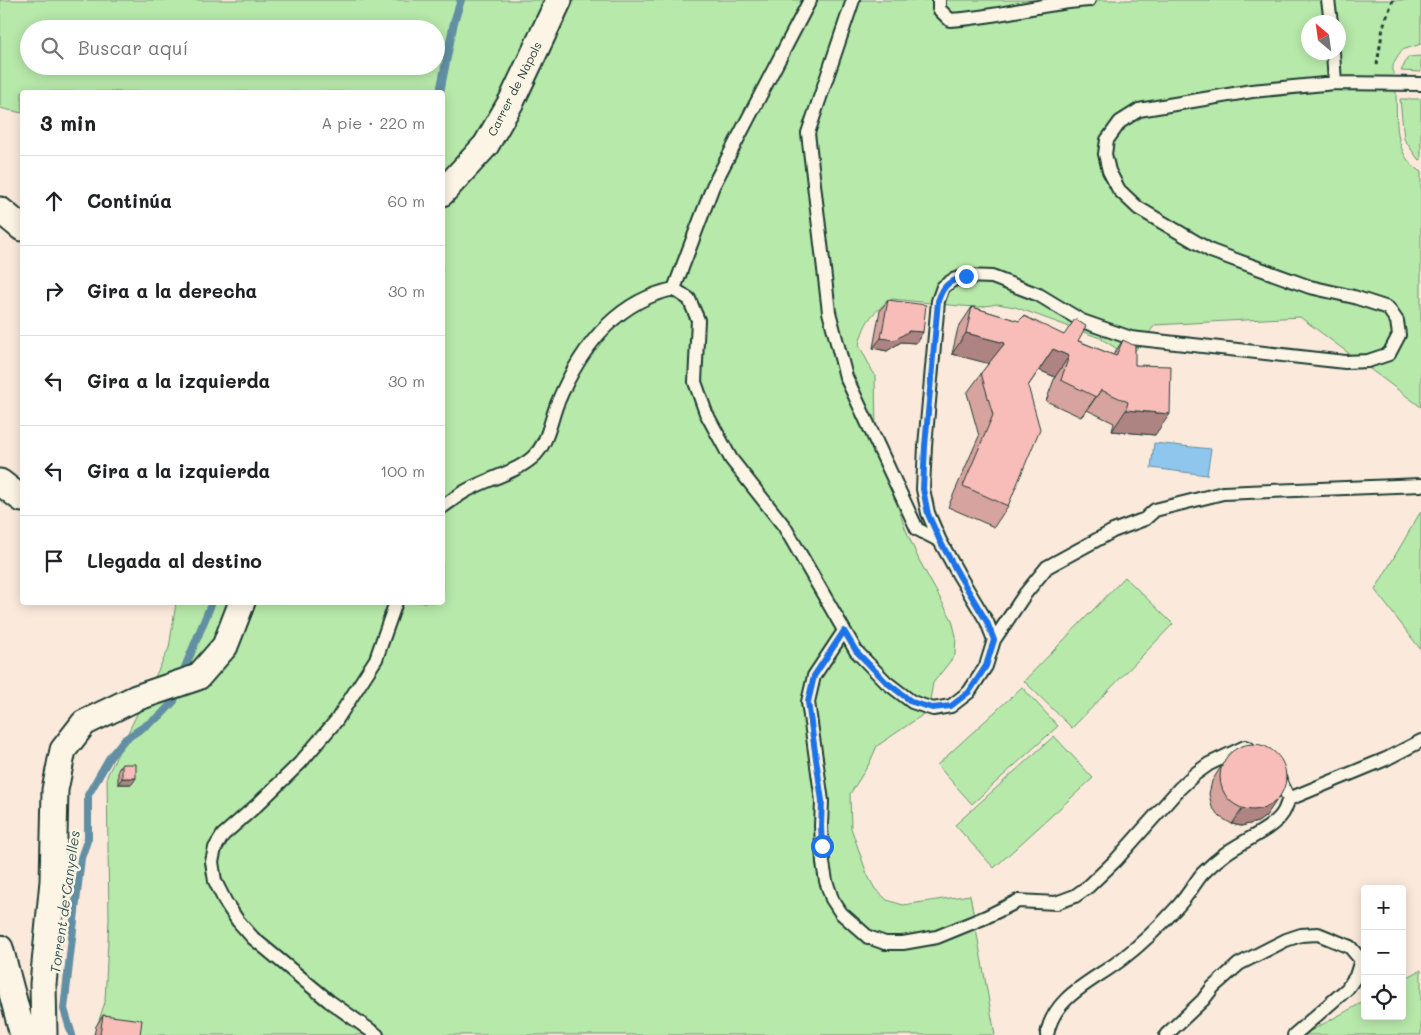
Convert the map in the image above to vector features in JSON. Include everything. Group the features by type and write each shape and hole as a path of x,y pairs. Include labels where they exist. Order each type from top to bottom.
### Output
{"street":[{"name":"Carrer de Nàpols","path":"445,191 486,145 512,100 559,0"},
{"path":"0,210 20,226"},
{"path":"0,482 20,498"},
{"path":"44,1035 43,984 52,881 55,790 63,750 84,723 136,698 198,677 225,646 241,605"},
{"path":"0,948 23,1035"}],"lane":[{"path":"674,289 713,186 810,0"},
{"path":"853,0 808,133 829,312 846,377 917,529 940,541"},
{"path":"939,0 939,9 950,20 966,20 1040,6 1089,0"},
{"path":"1328,0 1330,15"},
{"path":"1334,60 1335,83"},
{"path":"994,640 987,622 940,541 928,514 923,489 938,301 942,287 953,280 966,276 992,277 1039,295 1082,321 1131,338 1344,362 1368,361 1390,354 1399,334 1397,321 1388,308 1354,297 1310,287 1211,251 1138,208 1119,190 1109,171 1105,154 1107,140 1120,122 1139,110 1252,90 1335,83 1421,84"},
{"path":"445,505 464,492 516,468 532,458 544,444 557,405 570,376 588,346 607,324 634,305 656,293 674,289 689,299 698,320 695,382 706,413 731,459 784,526 856,651 886,682 912,702 932,708 951,706 969,692 986,666 994,640 1025,594 1047,567 1104,536 1145,519 1155,510 1223,493 1421,484"},
{"path":"377,1035 329,1000 253,938 226,903 215,881 212,862 215,848 223,835 258,805 300,763 336,722 376,659 395,605"},
{"path":"844,631 814,676 808,702 822,801 823,863 832,899 841,913 868,937 885,944 937,937 1018,901 1056,903 1075,896 1090,886 1179,789 1209,764 1245,747 1265,759 1274,768 1289,799"},
{"path":"1047,1035 1048,1027 1065,1000 1093,978 1122,959 1158,928 1180,904 1203,874 1226,853 1256,835 1283,814 1289,799 1386,759 1421,741"},
{"path":"1166,1035 1203,1000 1213,987 1239,964 1269,947 1302,935 1318,934 1350,947 1361,960 1356,976 1346,989 1294,1035"}],"path":[{"path":"1374,83 1384,27 1393,0"}],"green space":[{"path":"0,0 1421,0 1421,44 1402,50 1395,60 1393,70 1396,87 1398,136 1401,147 1405,157 1421,172 1421,407 1300,317 1155,325 1130,357 1100,338 1015,307 997,304 980,307 892,299 870,318 859,345 875,376 876,429 889,479 905,528 919,560 952,620 956,636 955,655 933,683 930,700 921,716 877,746 869,764 850,794 851,828 867,874 875,889 887,900 903,905 970,895 995,1035 94,1035 105,1002 109,919 107,776 169,648 176,605 445,605 445,90 20,90 20,113 0,108"},
{"path":"1421,56 1421,72 1401,71 1408,57"},
{"path":"1400,99 1421,99 1421,160 1418,159 1404,139"},
{"path":"1421,511 1421,650 1375,590"},
{"path":"1125,577 1173,624 1072,728 1024,681"},
{"path":"1022,687 1058,726 972,804 937,765"},
{"path":"1054,736 1093,778 994,868 955,825"},
{"path":"1421,970 1421,1035 1303,1035 1361,1003 1361,1020 1406,1020 1406,978"}],"water":[{"path":"1154,443 1211,449 1207,475 1151,468"}],"building":[{"path":"888,300 926,305 923,332 909,331 895,340 881,338"},
{"path":"972,307 1019,321 1024,316 1064,335 1075,319 1086,326 1078,341 1116,356 1123,340 1135,346 1135,365 1171,366 1170,414 1126,410 1128,402 1101,390 1096,397 1061,380 1069,356 1053,349 1028,386 1040,429 1008,506 963,486 993,415 981,373 1005,343 966,333"},
{"path":"1253,744 1265,747 1276,754 1283,765 1286,777 1283,789 1276,800 1265,807 1253,810 1241,807 1230,800 1223,789 1220,777 1223,765 1230,754 1241,747"},
{"path":"122,764 136,764 136,778 122,778"},
{"path":"103,1015 142,1020 140,1035 100,1035"}],"waterway":[{"name":"Torrent de Canyelles","path":"445,67 454,22 461,0"},
{"name":"Torrent de Canyelles","path":"440,90 443,75"},
{"name":"Torrent de Canyelles","path":"181,677 211,605"},
{"name":"Torrent de Canyelles","path":"72,1035 64,1009 81,858 88,838 88,795 110,757 124,740 160,716 174,701 177,690"}],"route":[{"path":"822,846 822,801 808,702 814,676 844,631 856,651 886,682 912,702 932,708 951,706 969,692 986,666 994,640 987,622 940,541 928,514 923,489 938,301 942,287 953,280 966,276"}]}
